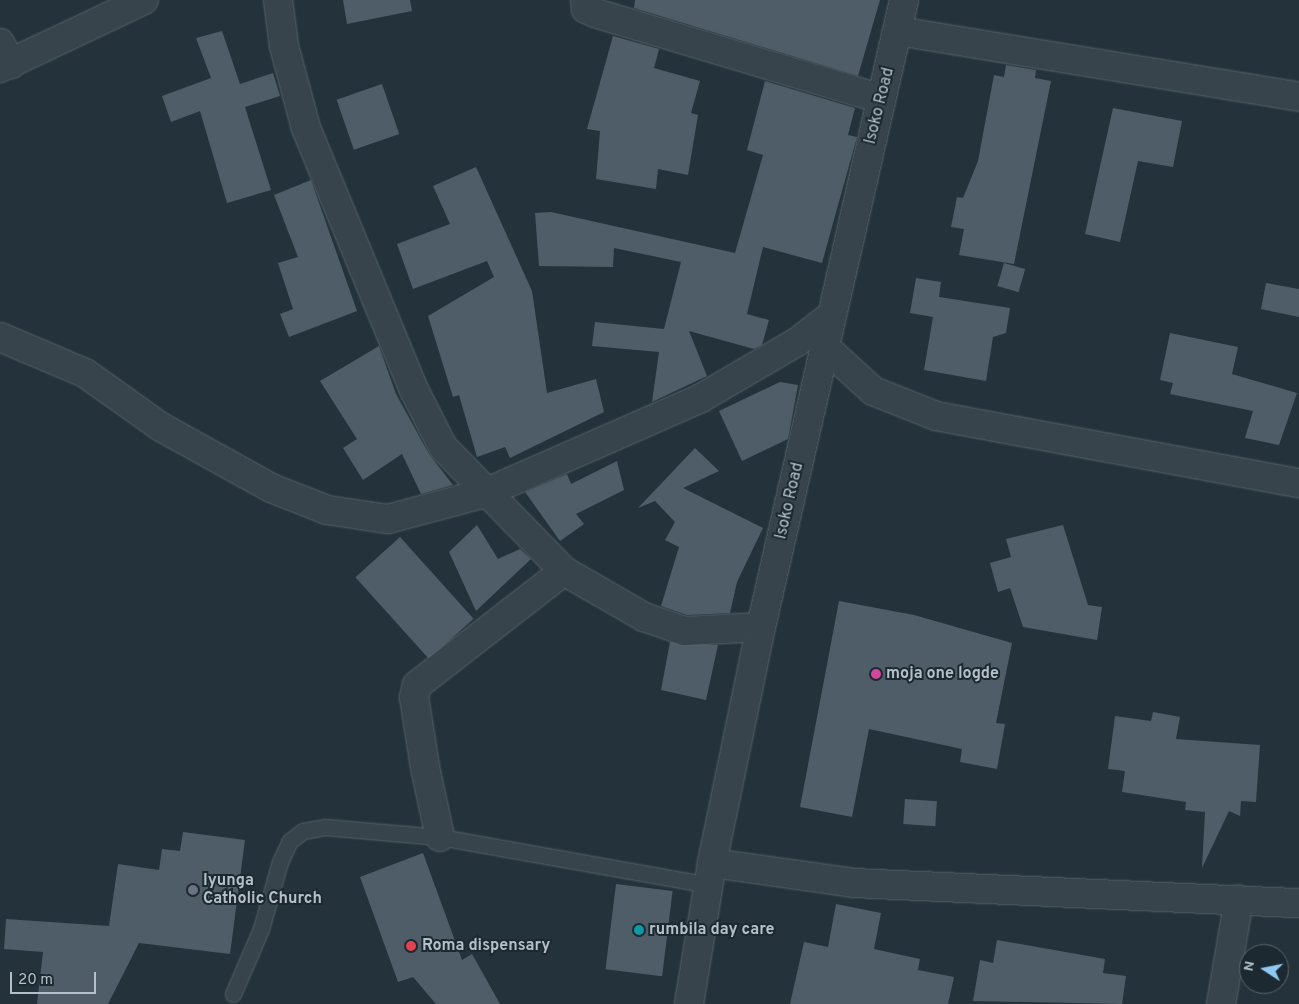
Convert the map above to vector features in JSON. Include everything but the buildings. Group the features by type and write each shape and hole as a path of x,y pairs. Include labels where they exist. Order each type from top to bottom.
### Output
{"street":[{"path":"4,58 144,0"},
{"path":"278,0 284,46 306,128 414,390 443,447 485,493 564,571 644,617 685,631 761,627"},
{"path":"586,0 586,9 595,13 881,99"},
{"name":"Isoko Road","path":"689,1004 710,874 761,627 904,0"},
{"path":"898,32 1299,97"},
{"path":"0,337 85,373 161,427 230,467 327,510 388,519 485,493 701,398 796,342 832,314"},
{"path":"825,347 873,391 936,416 1299,483"},
{"path":"440,837 423,758 414,697 417,685 564,571"},
{"path":"710,874 854,883 1299,902"},
{"path":"1221,1004 1239,900"}],"lane":[{"path":"233,994 261,929 280,862 290,841 303,830 325,827 440,837 710,874"}],"place":[{"name":"moja one logde","path":"876,674"},
{"name":"Iyunga Catholic Church","path":"193,890"},
{"name":"rumbila day care","path":"639,930"},
{"name":"Roma dispensary","path":"411,946"}]}
